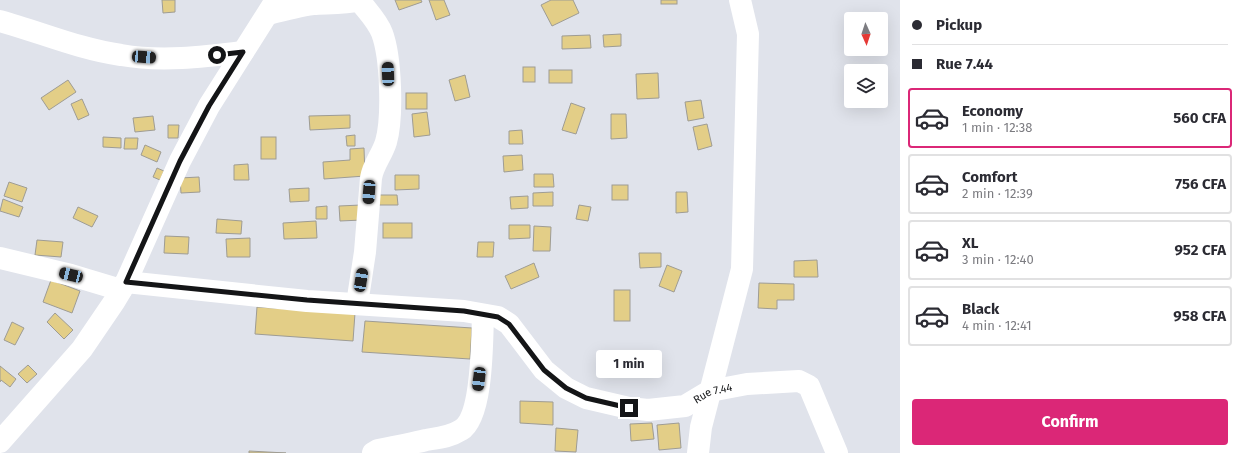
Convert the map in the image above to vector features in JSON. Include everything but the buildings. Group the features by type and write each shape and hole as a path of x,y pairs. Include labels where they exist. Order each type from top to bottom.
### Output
{"street":[{"path":"0,442 82,349 114,302 124,286 180,161 209,106 272,7 295,7 315,4 345,3 359,0 377,22 386,45 390,103 386,142 370,178 365,252 357,304"},
{"path":"698,453 701,427 742,269 748,34 740,0"},
{"path":"0,21 96,50 121,55 155,58 192,58 243,52"},
{"name":"Rue 7.44","path":"0,258 124,286 464,311 498,317 509,324 544,370 566,388 586,398 629,408 648,410 685,406 710,391 747,384 799,382 809,386 837,453"},
{"path":"373,453 383,449 451,435 463,429 469,422 477,397 484,315"}],"route":[{"path":"217,55 243,52 209,106 180,161 126,282 307,300 464,311 498,317 509,324 544,370 566,388 586,398 629,408"}]}
